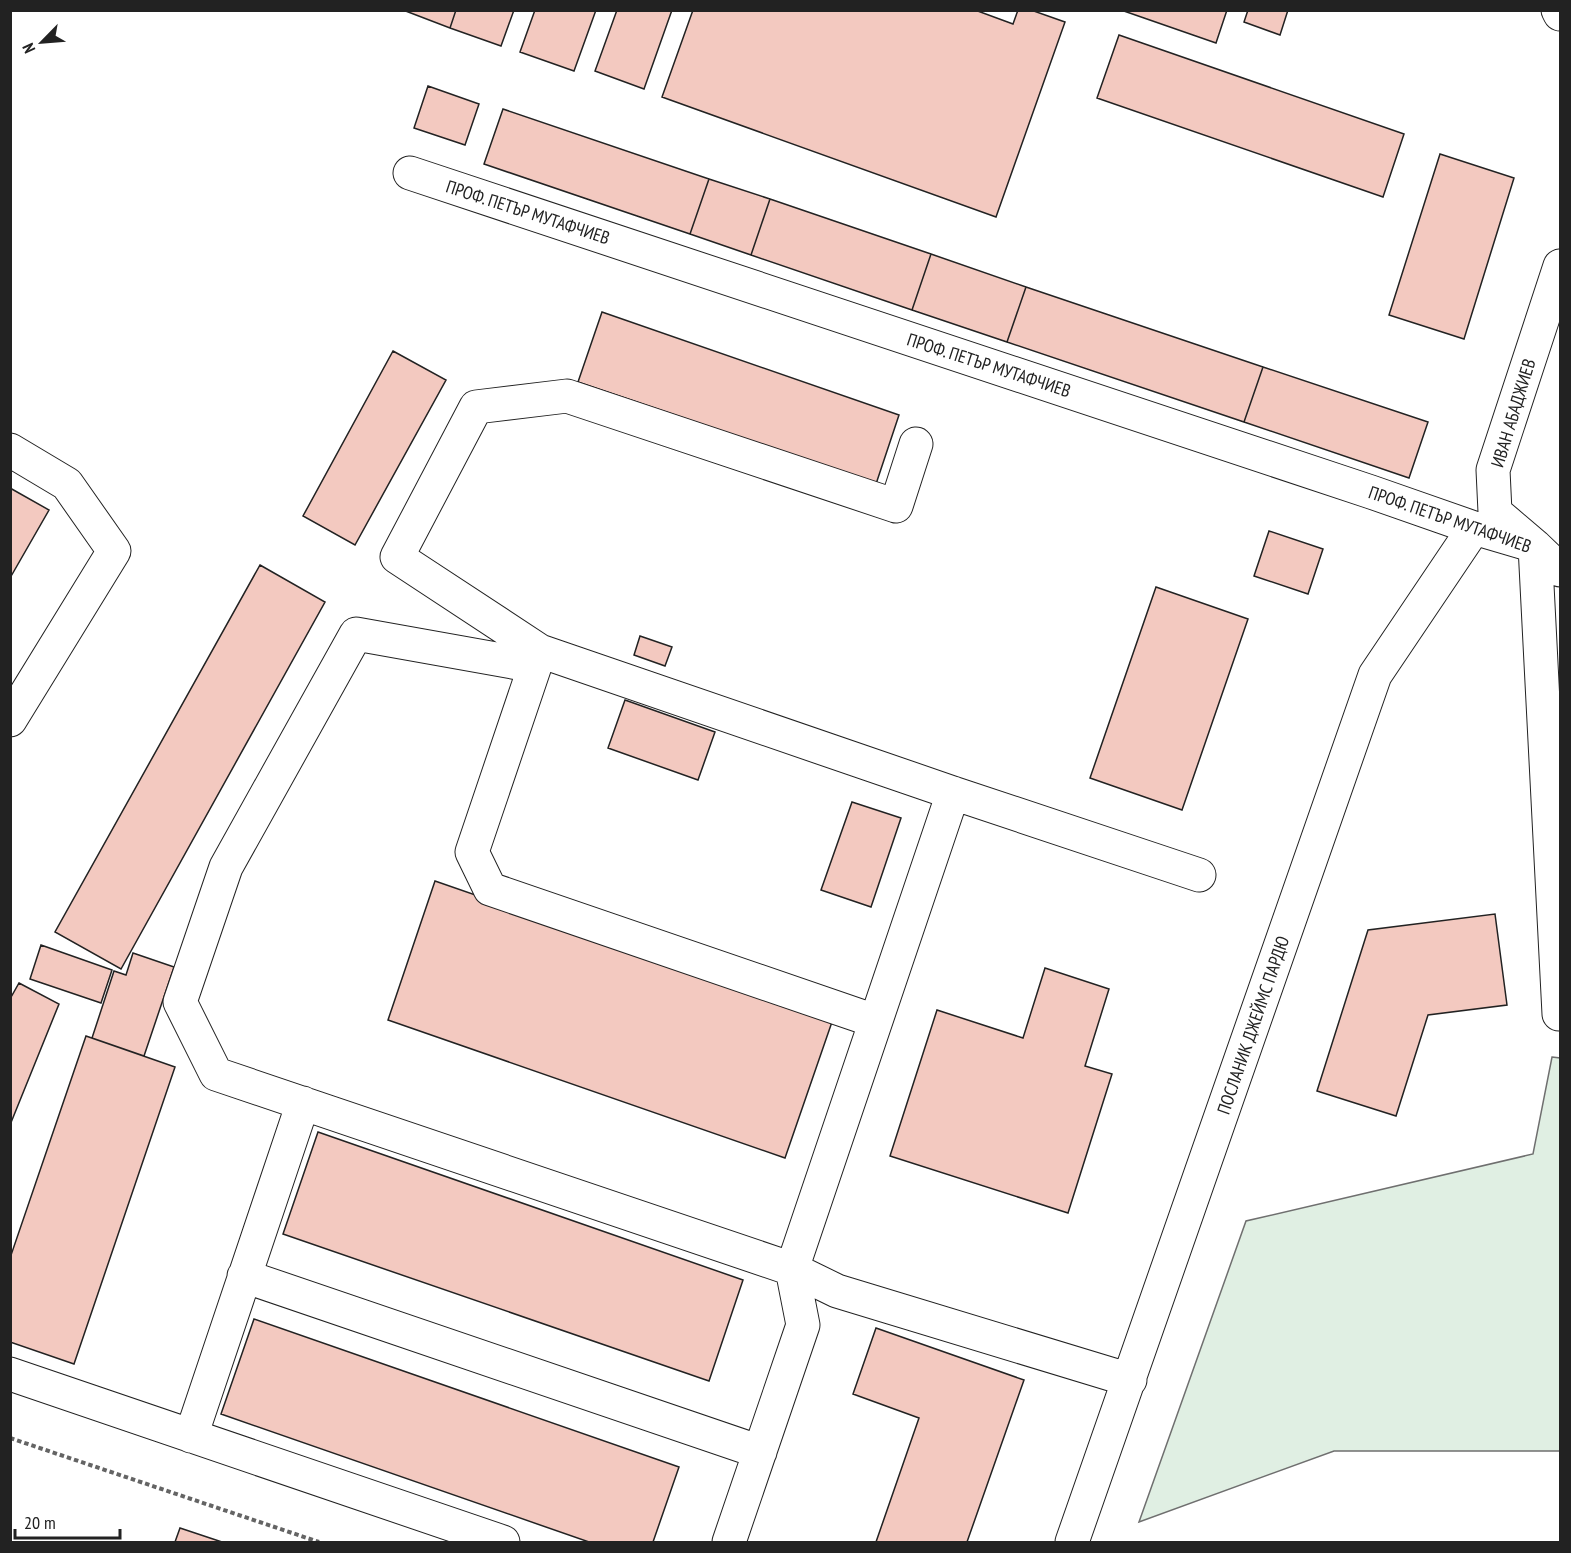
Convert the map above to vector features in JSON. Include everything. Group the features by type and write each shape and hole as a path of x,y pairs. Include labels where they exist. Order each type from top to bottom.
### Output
{"street":[{"name":"ПРОФ. ПЕТЪР МУТАФЧИЕВ","path":"410,173 1348,484 1474,528 1535,546 1560,570"},
{"name":"ИВАН АБАДЖИЕВ","path":"1535,546 1495,512 1493,470 1560,266"},
{"path":"916,444 896,506 567,396 476,407 397,557 540,651 1199,875"},
{"path":"10,450 67,484 114,551 10,720"},
{"name":"ПОСЛАНИК ДЖЕЙМС ПАРДЮ","path":"1072,1542 1375,675 1474,528"},
{"path":"1535,546 1551,676 1558,1014 1560,1014"},
{"path":"540,651 518,663 356,634 226,867 180,1002 216,1074 792,1269 837,1291 1130,1380"},
{"path":"540,651 472,852 490,889 875,1021"},
{"path":"729,1542 803,1325 792,1269 953,793"},
{"path":"191,1436 303,1103"},
{"path":"244,1276 760,1452"},
{"path":"10,1374 503,1542"}],"path":[{"path":"10,1438 319,1542"}],"green space":[{"path":"1552,1057 1560,1058 1560,1451 1334,1451 1139,1522 1246,1221 1533,1154"}],"building":[{"path":"403,10 456,10 450,28"},
{"path":"456,10 514,10 501,46 450,28"},
{"path":"535,10 596,10 574,71 520,52"},
{"path":"617,10 672,10 644,89 595,71"},
{"path":"693,10 975,10 1013,24 1018,10 1031,10 1065,22 996,217 662,97"},
{"path":"1121,10 1227,10 1216,43"},
{"path":"1248,10 1288,10 1280,35 1244,22"},
{"path":"1119,35 1404,134 1383,197 1097,98"},
{"path":"428,86 479,104 465,145 414,128"},
{"path":"503,109 709,179 690,234 484,164"},
{"path":"1440,154 1514,178 1464,339 1389,315"},
{"path":"709,179 770,199 751,255 690,234"},
{"path":"770,199 931,254 912,310 751,255"},
{"path":"931,254 1026,287 1007,342 912,310"},
{"path":"1026,287 1263,367 1244,422 1007,342"},
{"path":"602,312 899,415 876,484 578,382"},
{"path":"393,351 446,380 355,545 303,516"},
{"path":"1263,367 1428,422 1409,478 1244,422"},
{"path":"10,488 49,510 10,578"},
{"path":"1269,531 1323,549 1308,594 1254,576"},
{"path":"260,565 325,602 121,969 55,932"},
{"path":"1156,587 1248,619 1182,810 1090,778"},
{"path":"640,636 672,647 665,666 634,655"},
{"path":"625,700 715,732 698,780 608,748"},
{"path":"852,802 901,818 871,907 821,890"},
{"path":"435,881 833,1019 785,1158 388,1020"},
{"path":"1495,914 1507,1005 1428,1015 1396,1116 1317,1091 1368,930"},
{"path":"41,945 112,970 101,1003 30,979"},
{"path":"133,953 174,967 144,1056 92,1038 114,971 126,975"},
{"path":"1045,968 1109,989 1085,1066 1112,1074 1068,1213 890,1156 937,1010 1023,1038"},
{"path":"19,983 59,1004 10,1125 10,999"},
{"path":"86,1036 175,1067 74,1364 10,1342 10,1258"},
{"path":"318,1132 743,1280 709,1381 283,1234"},
{"path":"254,1319 679,1467 653,1542 589,1542 221,1414"},
{"path":"876,1328 1024,1380 967,1542 876,1542 919,1418 853,1394"},
{"path":"180,1528 222,1542 175,1542"}]}
